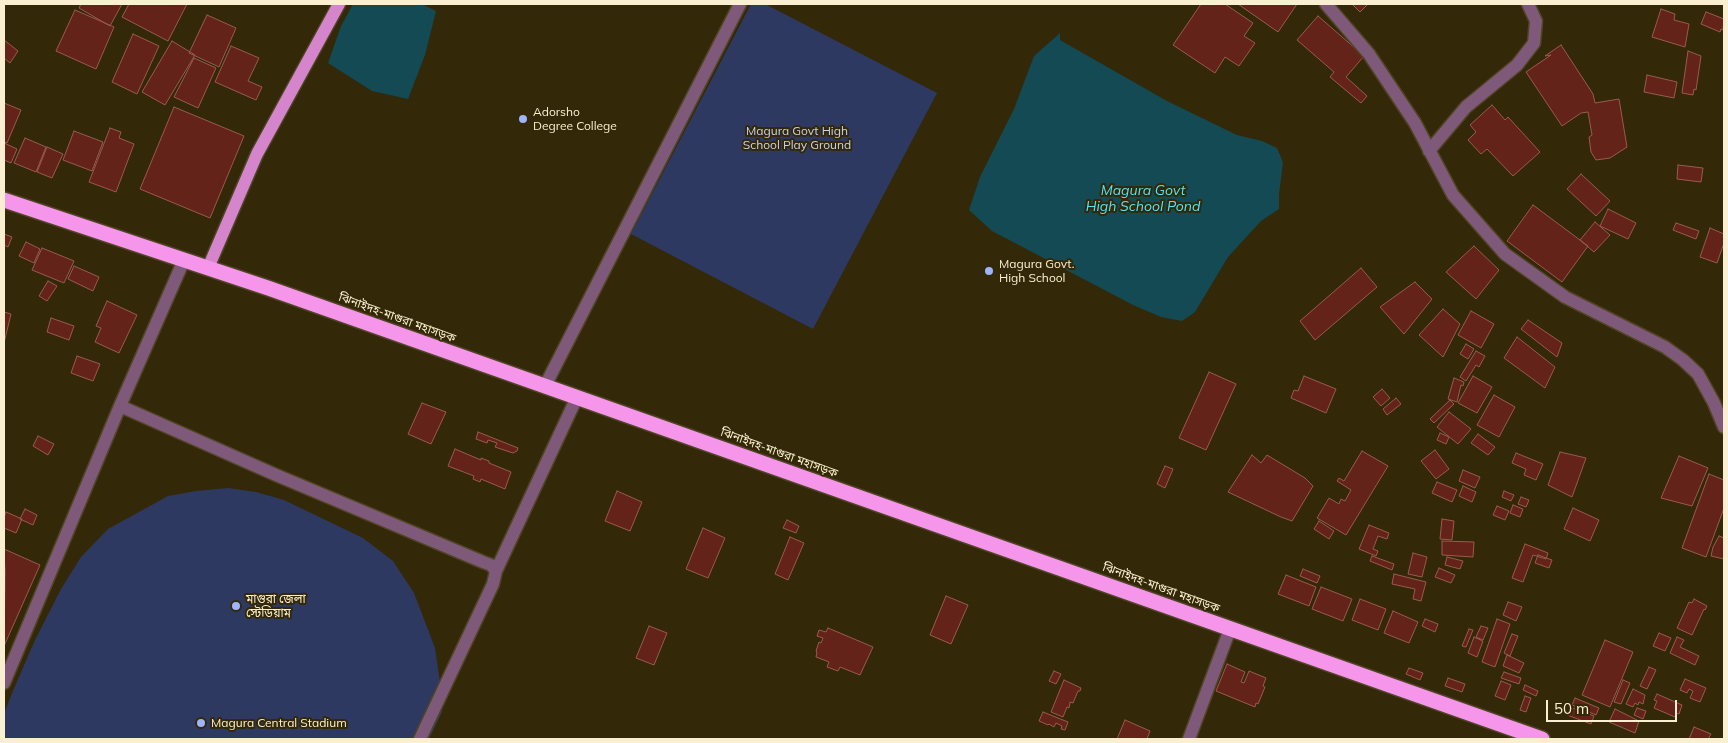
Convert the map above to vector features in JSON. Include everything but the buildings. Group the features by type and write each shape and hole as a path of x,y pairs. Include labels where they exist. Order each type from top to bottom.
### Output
{"highway":[{"name":"ঝিনাইদহ-মাগুরা মহাসড়ক","path":"4,200 208,268 577,397 1542,739"}],"main road":[{"path":"208,268 257,154 339,4"}],"street":[{"path":"545,386 740,4"},
{"path":"1326,4 1369,54 1415,123 1453,195 1505,254 1564,297 1665,347 1683,360 1698,374 1714,403 1724,427"},
{"path":"1429,151 1466,107 1517,65 1534,43 1536,21 1528,4"},
{"path":"4,682 120,406 184,260"},
{"path":"420,739 493,584 496,571 577,397"},
{"path":"120,406 276,475 491,565 496,571"},
{"path":"1189,739 1230,629"}],"green space":[{"name":"Magura Govt High School Play Ground","path":"751,4 765,4 937,93 813,329 631,234"},
{"name":"মাগুরা জেলা স্টেডিয়াম","path":"228,488 256,492 284,500 363,538 393,561 414,593 435,648 442,712 429,739 4,739 4,714 12,693 35,640 61,589 81,557 108,529 168,496"}],"water":[{"path":"353,4 422,4 436,11 425,55 408,99 372,91 328,63 341,26"},
{"name":"Magura Govt High School Pond","path":"1060,33 1060,40 1167,101 1237,135 1262,141 1277,148 1283,162 1279,209 1261,221 1228,257 1195,312 1182,321 1161,317 1133,305 992,231 969,210 980,177 1014,109 1034,56"}],"place":[{"name":"Adorsho Degree College","path":"523,119"},
{"name":"Magura Govt. High School","path":"989,271"},
{"name":"মাগুরা জেলা স্টেডিয়াম","path":"236,606"},
{"name":"Magura Central Stadium","path":"201,723"}]}
